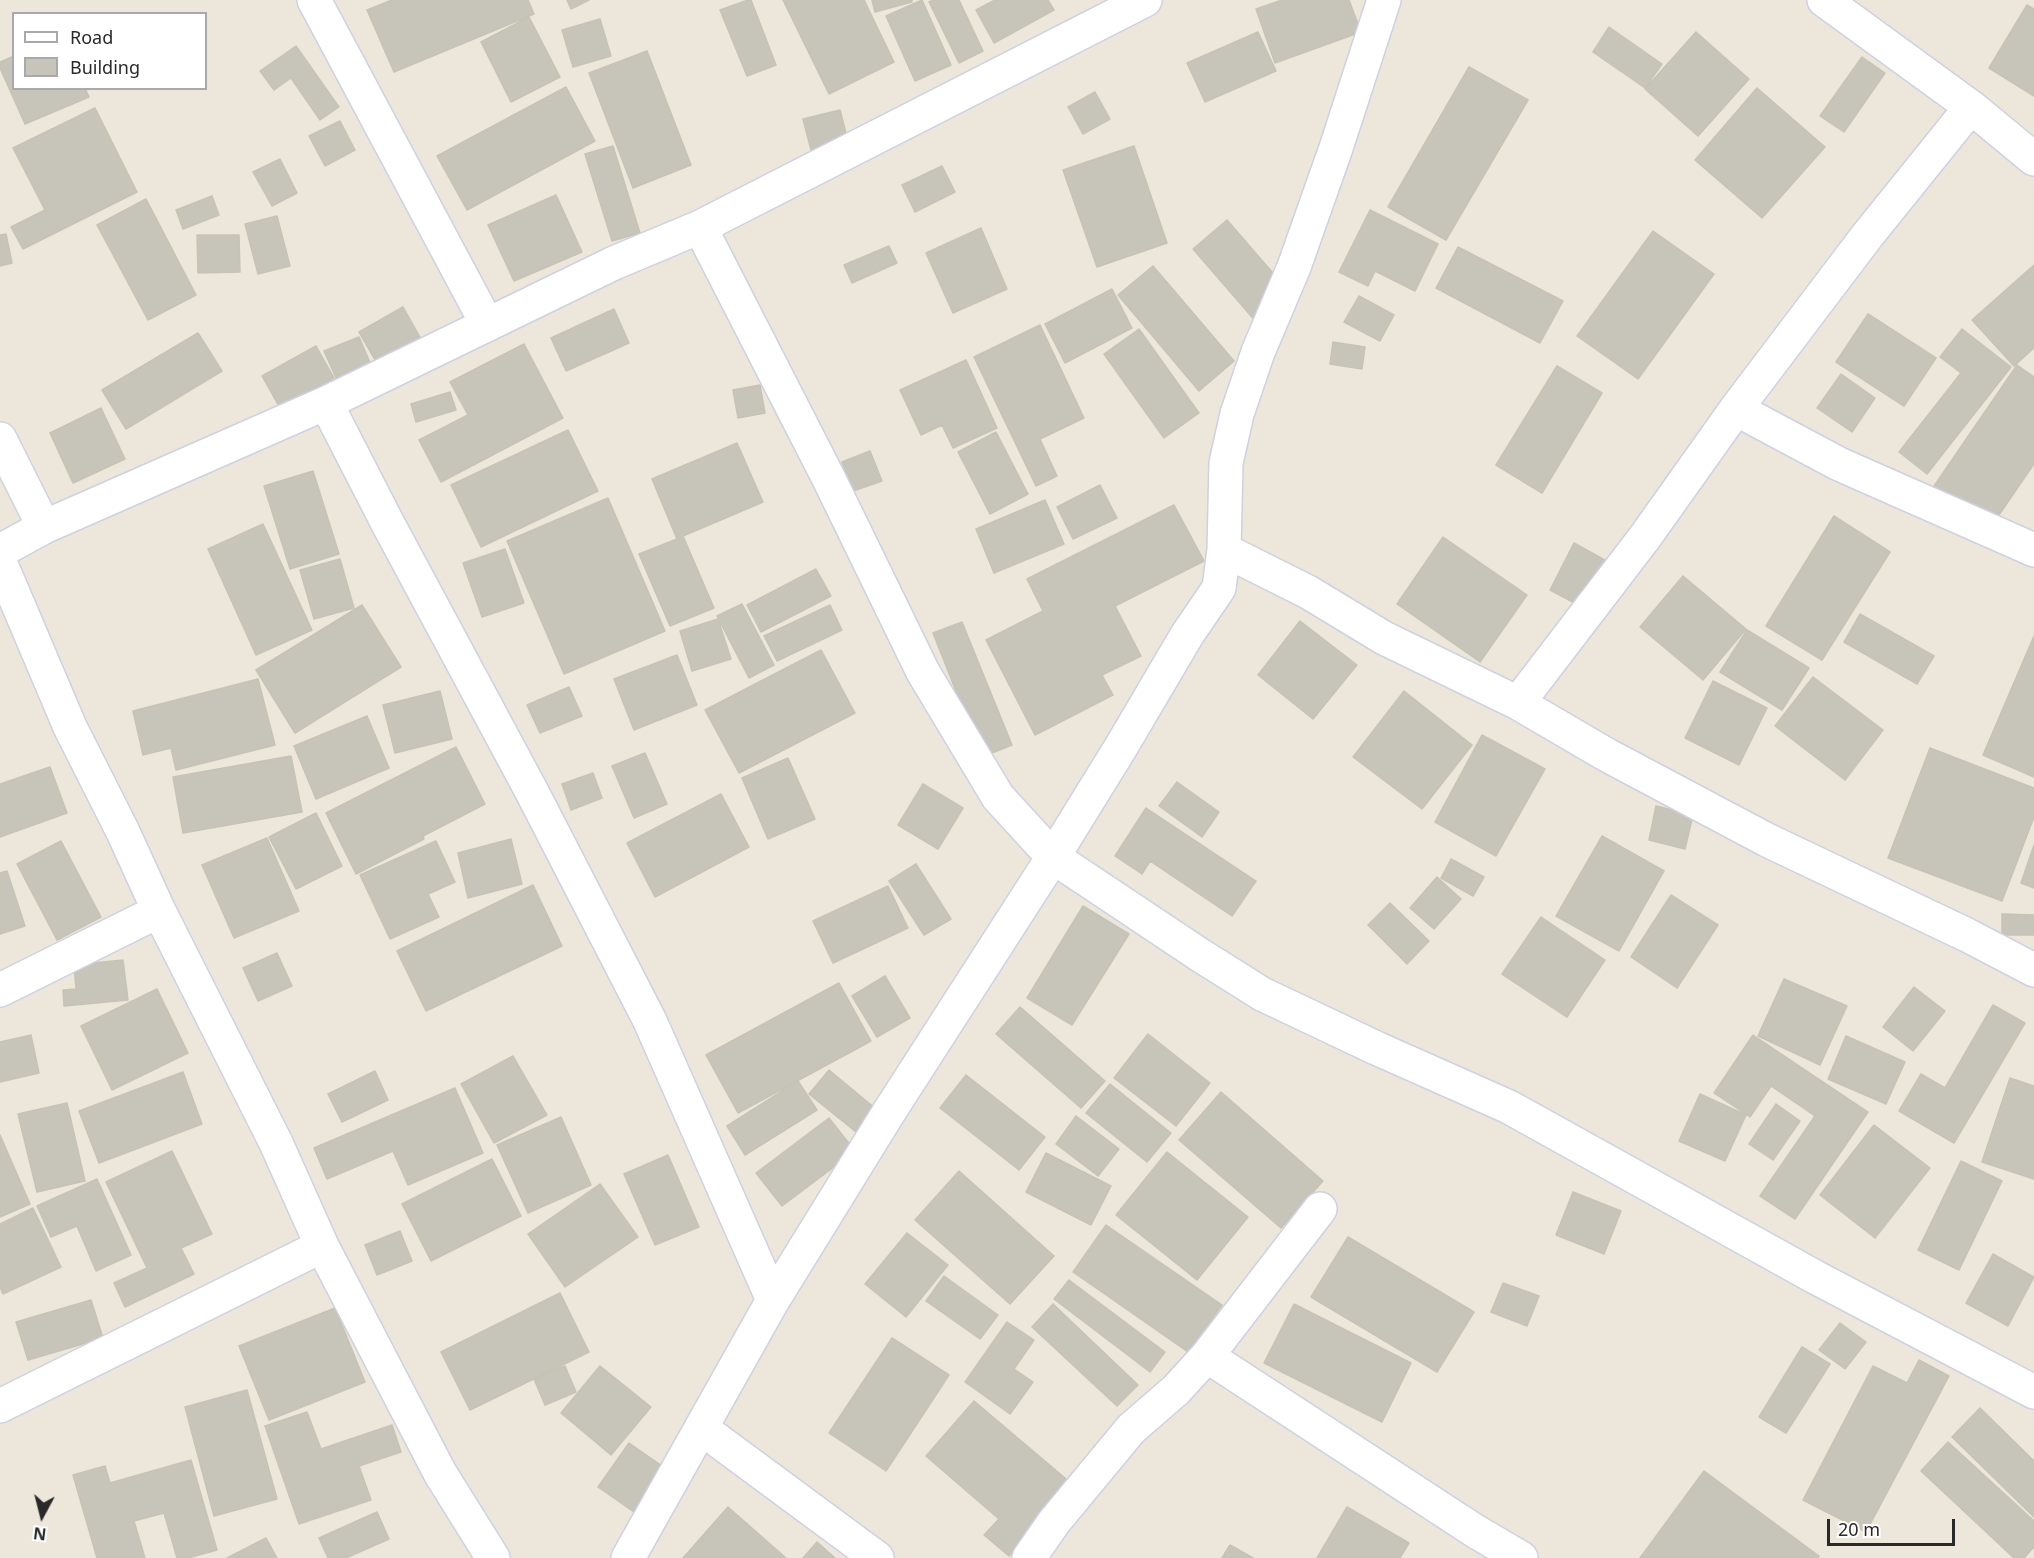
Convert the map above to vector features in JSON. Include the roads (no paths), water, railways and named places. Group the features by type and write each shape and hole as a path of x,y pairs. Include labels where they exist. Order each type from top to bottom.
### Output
{"street":[{"path":"314,0 487,324"},
{"path":"0,550 44,527 326,404 614,262 700,227 1145,0"},
{"path":"628,1558 773,1300 889,1112 1121,747 1187,635 1220,588 1224,550 1226,463 1237,414 1258,352 1294,267 1384,0"},
{"path":"1824,0 1971,107 2034,159"},
{"path":"1518,703 1645,537 1736,409 1867,236 1971,107"},
{"path":"700,227 829,479 923,672 998,797 1053,856 1262,994 1509,1107 1815,1277 2034,1392"},
{"path":"326,404 532,792 650,1021 773,1300"},
{"path":"1736,409 1839,464 2034,550"},
{"path":"0,439 44,527"},
{"path":"1224,550 1308,592 1384,638 1518,703 1607,755 1767,840 1967,935 2034,970"},
{"path":"0,562 70,727 123,832 159,911 276,1143 322,1246 440,1473 494,1558"},
{"path":"0,990 159,911"},
{"path":"1029,1558 1054,1522 1131,1429 1176,1390 1207,1356 1320,1209"},
{"path":"0,1406 322,1246"},
{"path":"1207,1356 1475,1531 1521,1558"},
{"path":"701,1428 877,1558"}]}
